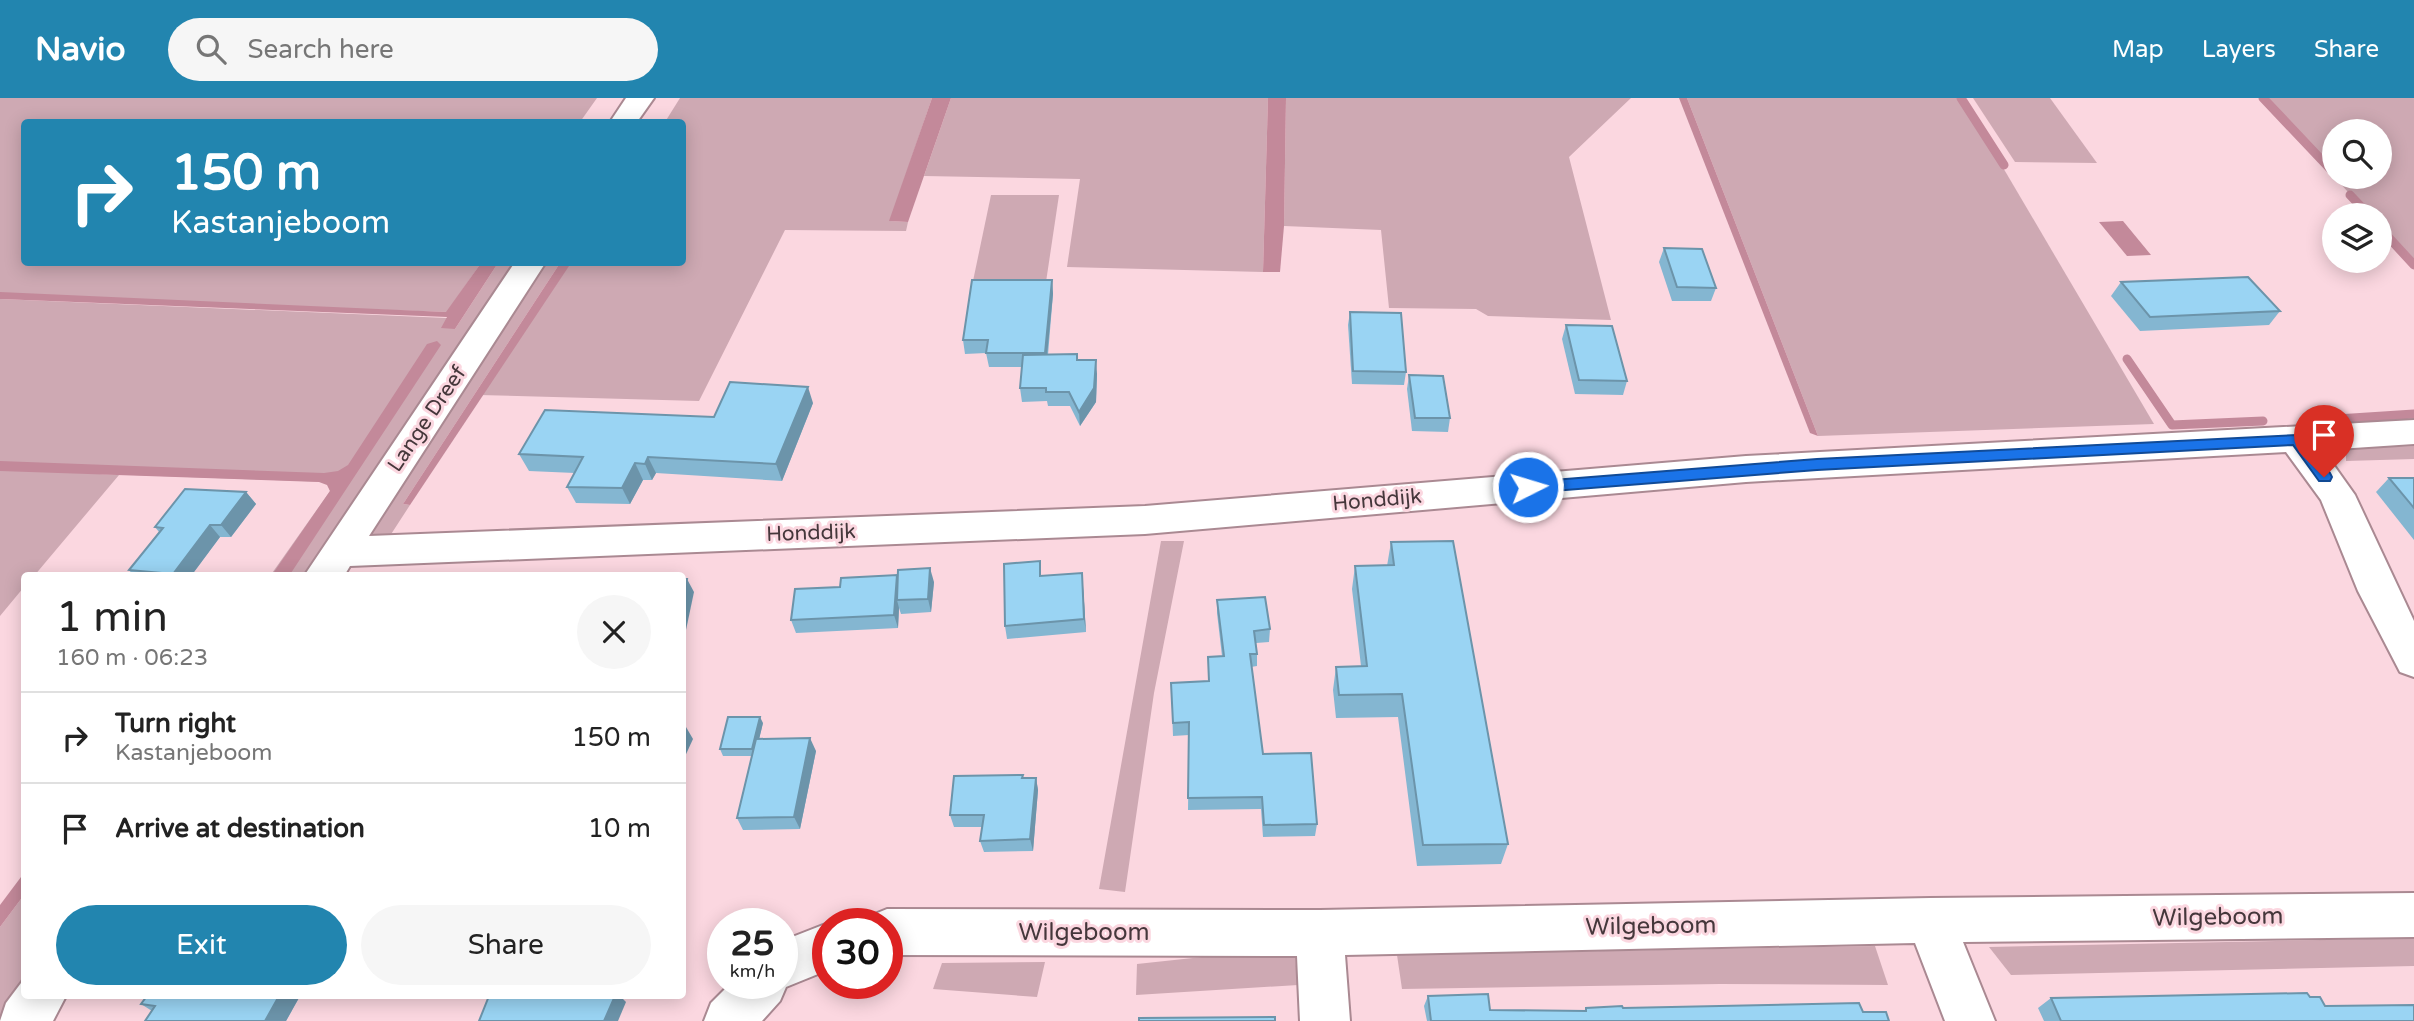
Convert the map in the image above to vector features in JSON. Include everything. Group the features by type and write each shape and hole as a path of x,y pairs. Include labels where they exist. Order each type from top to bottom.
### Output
{"street":[{"path":"626,119 640,98"},
{"name":"Lange Dreef","path":"331,564 528,266"},
{"name":"Honddijk","path":"331,564 1144,520 1746,469 2414,432"},
{"path":"2297,440 2337,495 2378,591 2414,660"},
{"name":"Wilgeboom","path":"903,932 1320,933 1930,920 2414,915"},
{"path":"1930,920 1970,1021"},
{"path":"1320,933 1325,1021"},
{"path":"24,1021 39,999"},
{"path":"729,1021 749,999"}],"shaded area":[{"path":"0,98 597,98 582,119 21,119 21,266 479,266 447,312 0,297"},
{"path":"680,98 932,98 890,221 908,222 906,231 785,230 699,401 479,395 568,266 686,266 686,119 667,119"},
{"path":"932,98 951,98 908,222 889,221"},
{"path":"951,98 1268,98 1263,272 1067,267 1080,179 924,176"},
{"path":"1268,98 1286,98 1284,226 1280,272 1263,272"},
{"path":"1286,98 1631,98 1569,157 1611,320 1488,316 1476,309 1389,308 1381,230 1284,226"},
{"path":"1679,98 1687,98 1818,436 1810,433"},
{"path":"1687,98 1962,98 2154,424 1818,436"},
{"path":"1973,98 2050,98 2097,163 2015,162"},
{"path":"2262,98 2414,98 2414,264 2392,240 2392,203 2358,203 2345,189 2392,189 2392,119 2322,119 2322,164"},
{"path":"991,195 1059,195 1046,282 973,281"},
{"path":"2123,221 2151,255 2127,256 2099,222"},
{"path":"479,266 496,266 455,329 441,328 447,317 0,299 0,292 446,312"},
{"path":"496,266 517,266 312,572 273,572 330,491 328,482 79,473 119,475 37,572 21,572 21,591 0,616 0,299 447,318 455,329"},
{"path":"536,266 558,266 403,504 410,505 386,542 360,543"},
{"path":"558,266 569,266 410,505 403,504"},
{"path":"437,341 441,345 292,572 274,572 330,491 327,485 319,482 0,471 0,461 324,473 338,471 348,465 427,344"},
{"path":"2414,446 2414,459 2346,461 2346,448"},
{"path":"1161,541 1184,541 1154,693 1125,892 1099,889"},
{"path":"21,877 21,899 0,927 0,905"},
{"path":"21,899 21,994 3,1021 0,1021 0,927"},
{"path":"2414,938 2414,966 2011,975 1989,947"},
{"path":"1875,946 1888,985 1720,984 1402,989 1397,955"},
{"path":"1294,947 1298,985 1136,995 1137,964"},
{"path":"1045,962 1037,997 933,989 942,963"}],"building":[{"path":"1664,248 1702,249 1716,288 1677,287"},
{"path":"2248,277 2280,311 2150,317 2121,282"},
{"path":"972,280 1052,280 1045,353 986,353 988,340 963,340"},
{"path":"1350,312 1401,313 1406,372 1353,371"},
{"path":"1566,325 1612,326 1627,381 1579,380"},
{"path":"1077,354 1077,360 1096,360 1094,388 1079,412 1069,392 1046,392 1046,388 1020,388 1023,355"},
{"path":"1409,375 1443,376 1450,418 1415,418"},
{"path":"730,382 808,387 776,464 648,457 645,464 635,463 622,488 567,487 583,457 519,454 545,410 714,417"},
{"path":"2389,478 2414,478 2414,508"},
{"path":"185,489 246,492 221,525 210,525 175,572 129,570 163,528 155,527"},
{"path":"1453,541 1508,844 1423,845 1402,694 1339,695 1336,667 1367,666 1355,566 1394,565 1391,542"},
{"path":"1040,561 1040,576 1082,573 1084,619 1005,626 1004,564"},
{"path":"930,568 928,599 897,600 898,570"},
{"path":"897,575 894,615 791,620 795,589 840,587 841,578"},
{"path":"1265,597 1270,629 1254,631 1257,654 1250,654 1263,754 1311,753 1317,824 1264,825 1262,797 1188,798 1189,722 1173,723 1171,683 1209,681 1208,657 1224,656 1217,600"},
{"path":"728,717 760,717 752,749 720,749"},
{"path":"810,738 794,817 737,818 756,739"},
{"path":"1023,775 1022,778 1036,778 1030,839 980,841 984,815 950,815 954,776"},
{"path":"2307,993 2310,997 2320,997 2325,1006 2414,1005 2414,1021 2061,1021 2051,998"},
{"path":"1488,994 1490,1010 1586,1011 1586,1008 1622,1006 1859,1003 1863,1012 1886,1012 1889,1021 1431,1021 1428,996"},
{"path":"145,999 277,999 265,1021 145,1021 155,1006 141,1004"},
{"path":"488,999 614,999 604,1021 479,1021"},
{"path":"1275,1017 1275,1021 1139,1021 1139,1018"}],"waterway":[{"path":"1961,98 2004,165"},
{"path":"2263,98 2322,160"},
{"path":"2350,195 2358,203"},
{"path":"2392,241 2414,265"},
{"path":"2127,359 2172,425 2263,421"},
{"path":"2306,421 2414,414"}],"route":[{"path":"1528,487 1817,464 2297,440 2324,477"}]}
